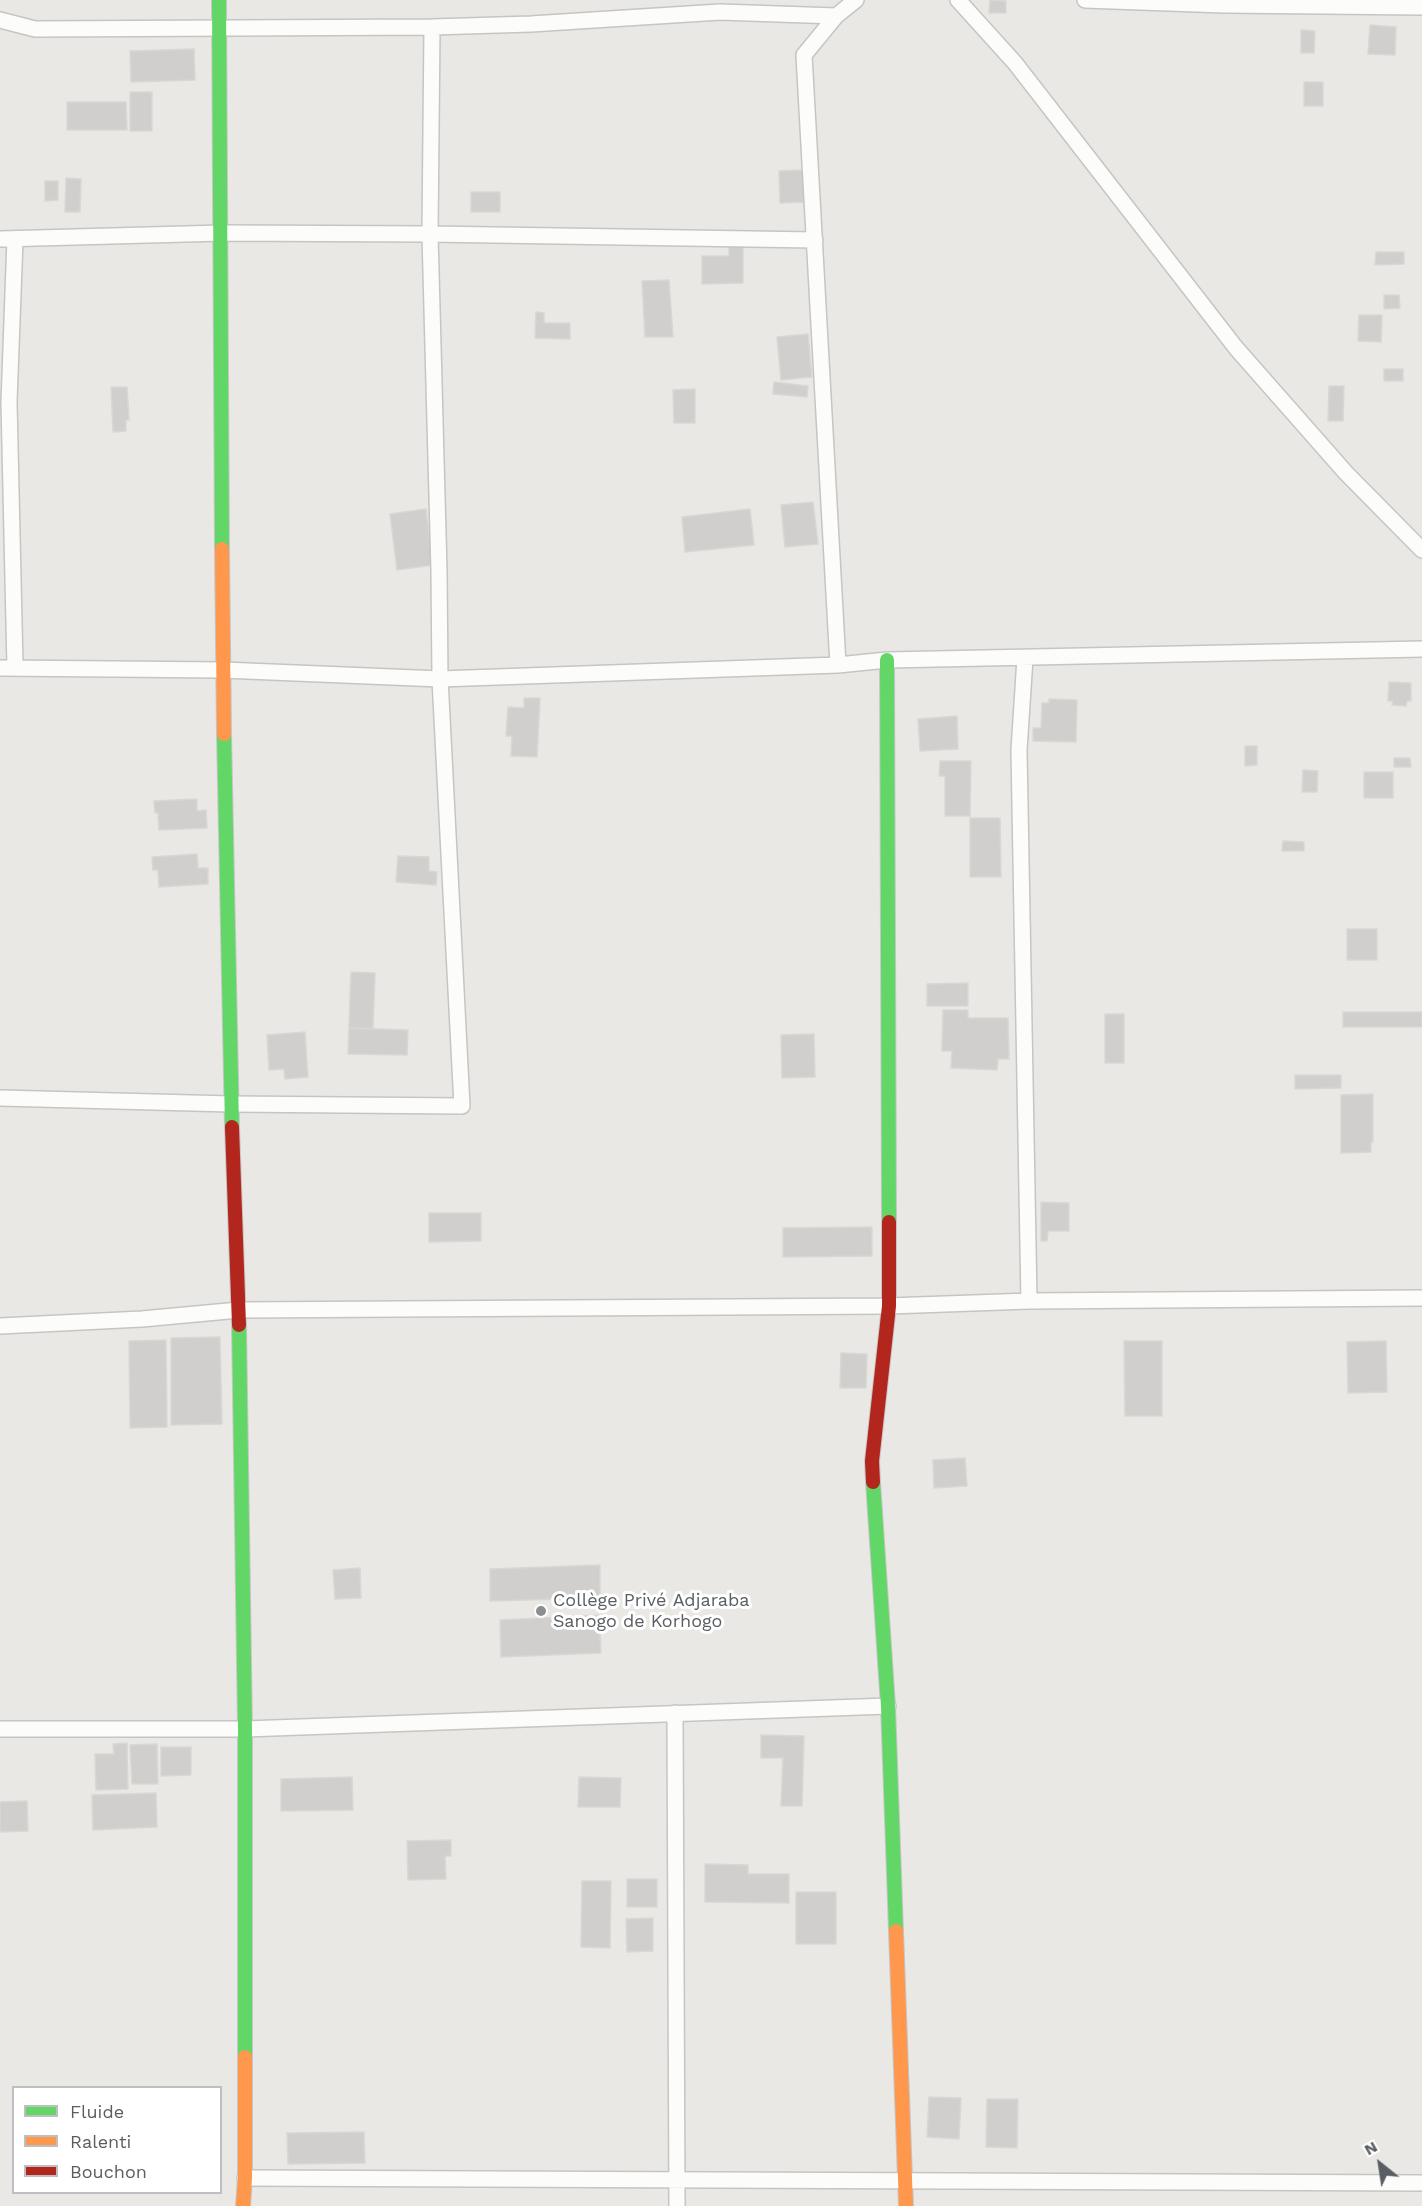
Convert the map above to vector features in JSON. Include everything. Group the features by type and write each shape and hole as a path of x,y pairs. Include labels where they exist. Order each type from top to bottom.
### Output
{"street":[{"path":"219,0 223,670 231,1104 239,1310 245,1729 243,2206"},
{"path":"838,665 804,55 836,16 856,0"},
{"path":"958,0 1015,63 1236,348 1346,472 1422,550"},
{"path":"1091,0 1422,7"},
{"path":"0,20 34,29 432,27 531,24 720,6 836,16"},
{"path":"0,1098 231,1104 462,1106 440,679 440,571 430,234 432,27"},
{"path":"815,240 222,233 8,239 8,667 223,670 440,679 838,665 887,660 1422,649"},
{"path":"1025,658 1019,750 1029,1301"},
{"path":"887,660 890,1306 872,1461 888,1706 906,2206"},
{"path":"0,1326 142,1319 239,1310 890,1306 1029,1301 1422,1298"},
{"path":"0,1729 245,1729 888,1706"},
{"path":"675,1713 677,2206"},
{"path":"244,2178 1422,2183"}],"building":[{"path":"990,0 1006,1 1006,13 989,13"},
{"path":"1370,25 1396,27 1395,55 1368,54"},
{"path":"1301,30 1315,31 1314,53 1301,53"},
{"path":"194,49 195,80 131,82 130,51"},
{"path":"1304,82 1323,82 1323,106 1304,106"},
{"path":"130,92 152,92 152,131 130,131"},
{"path":"67,102 126,102 127,130 67,130"},
{"path":"803,170 805,202 780,203 779,171"},
{"path":"66,178 81,179 80,212 65,212"},
{"path":"45,181 58,181 58,200 45,201"},
{"path":"471,192 500,192 500,212 471,212"},
{"path":"743,246 743,283 702,284 702,256 729,256 729,247"},
{"path":"1376,252 1404,252 1404,264 1375,265"},
{"path":"669,280 673,337 645,337 642,281"},
{"path":"1384,295 1399,295 1400,308 1384,309"},
{"path":"536,312 544,313 544,323 570,323 570,339 535,338"},
{"path":"1359,315 1382,315 1381,342 1358,341"},
{"path":"808,334 812,377 781,380 777,337"},
{"path":"1384,369 1403,369 1403,381 1384,381"},
{"path":"774,382 808,386 807,397 773,394"},
{"path":"1329,386 1344,386 1343,421 1328,421"},
{"path":"111,387 127,387 129,420 126,420 126,431 113,432"},
{"path":"695,389 695,423 674,423 673,390"},
{"path":"813,502 818,544 785,547 781,505"},
{"path":"426,509 433,565 397,570 390,514"},
{"path":"750,509 754,545 685,552 682,517"},
{"path":"1389,682 1411,683 1411,701 1407,701 1406,706 1392,705 1393,701 1388,701"},
{"path":"524,698 540,698 537,757 511,756 512,736 506,736 508,707 524,708"},
{"path":"1049,699 1077,700 1076,742 1033,741 1033,728 1041,728 1042,703 1049,703"},
{"path":"957,716 958,749 920,751 918,719"},
{"path":"1245,746 1257,746 1257,765 1245,766"},
{"path":"1394,758 1410,758 1411,767 1394,767"},
{"path":"940,761 971,761 970,816 945,816 945,776 939,776"},
{"path":"1303,770 1318,771 1317,792 1302,792"},
{"path":"1364,772 1393,772 1393,798 1364,798"},
{"path":"197,799 197,811 206,810 207,828 159,830 158,813 155,813 154,801"},
{"path":"970,818 1000,818 1001,877 970,877"},
{"path":"1283,841 1304,842 1304,851 1282,851"},
{"path":"197,854 198,868 208,868 208,884 159,887 158,870 153,870 152,857"},
{"path":"398,856 429,857 429,871 437,872 436,885 396,882"},
{"path":"1347,929 1377,929 1377,960 1347,960"},
{"path":"351,972 375,973 373,1029 349,1028"},
{"path":"968,983 968,1006 927,1006 927,984"},
{"path":"943,1010 968,1010 968,1018 1008,1018 1009,1059 998,1059 997,1070 951,1068 952,1051 942,1051"},
{"path":"1343,1012 1422,1012 1422,1027 1343,1027"},
{"path":"1105,1014 1124,1014 1124,1063 1105,1063"},
{"path":"349,1028 408,1030 407,1055 348,1054"},
{"path":"305,1032 308,1077 285,1079 284,1069 269,1070 267,1035"},
{"path":"814,1034 815,1077 782,1078 781,1035"},
{"path":"1295,1075 1341,1075 1341,1088 1295,1089"},
{"path":"1373,1094 1371,1152 1341,1153 1341,1095"},
{"path":"1041,1202 1069,1203 1069,1231 1048,1231 1047,1241 1041,1241"},
{"path":"429,1213 481,1213 481,1241 429,1242"},
{"path":"872,1227 872,1256 783,1257 783,1228"},
{"path":"220,1337 222,1424 171,1425 171,1338"},
{"path":"166,1340 167,1427 130,1428 129,1341"},
{"path":"1124,1341 1162,1341 1162,1416 1125,1416"},
{"path":"1386,1341 1387,1392 1348,1393 1347,1342"},
{"path":"841,1353 867,1354 866,1388 840,1388"},
{"path":"965,1458 967,1486 934,1488 933,1460"},
{"path":"600,1565 600,1598 490,1601 490,1569"},
{"path":"360,1568 361,1598 335,1599 333,1570"},
{"path":"599,1615 601,1653 501,1657 500,1620"},
{"path":"761,1735 804,1736 802,1806 781,1806 783,1758 761,1758"},
{"path":"127,1743 128,1789 96,1790 95,1754 114,1754 113,1744"},
{"path":"157,1744 158,1784 132,1784 130,1745"},
{"path":"161,1747 191,1747 191,1775 161,1776"},
{"path":"352,1777 353,1810 281,1811 281,1779"},
{"path":"579,1777 621,1778 620,1807 578,1807"},
{"path":"156,1793 157,1827 93,1830 92,1795"},
{"path":"27,1801 28,1831 0,1832 0,1802"},
{"path":"451,1840 451,1856 445,1856 446,1879 408,1880 407,1841"},
{"path":"705,1864 748,1865 748,1874 789,1874 789,1903 705,1902"},
{"path":"627,1879 657,1879 657,1907 627,1907"},
{"path":"582,1881 611,1881 610,1948 581,1947"},
{"path":"796,1892 836,1892 836,1944 796,1944"},
{"path":"653,1918 653,1951 627,1952 626,1919"},
{"path":"929,2097 961,2098 959,2139 927,2137"},
{"path":"987,2099 1018,2099 1017,2148 986,2147"},
{"path":"364,2132 365,2163 288,2164 287,2133"}],"traffic: fast":[{"path":"219,0 222,549"},
{"path":"887,660 889,1222"},
{"path":"224,734 232,1127"},
{"path":"239,1325 245,1729 245,2057"},
{"path":"873,1482 888,1706 896,1931"}],"traffic: slow":[{"path":"222,549 224,734"},
{"path":"896,1931 906,2206"},
{"path":"243,2206 245,2057"}],"traffic: jam":[{"path":"232,1127 239,1325"},
{"path":"873,1482 872,1461 889,1306 889,1222"}],"place":[{"name":"Collège Privé Adjaraba Sanogo de Korhogo","path":"541,1611"}]}
